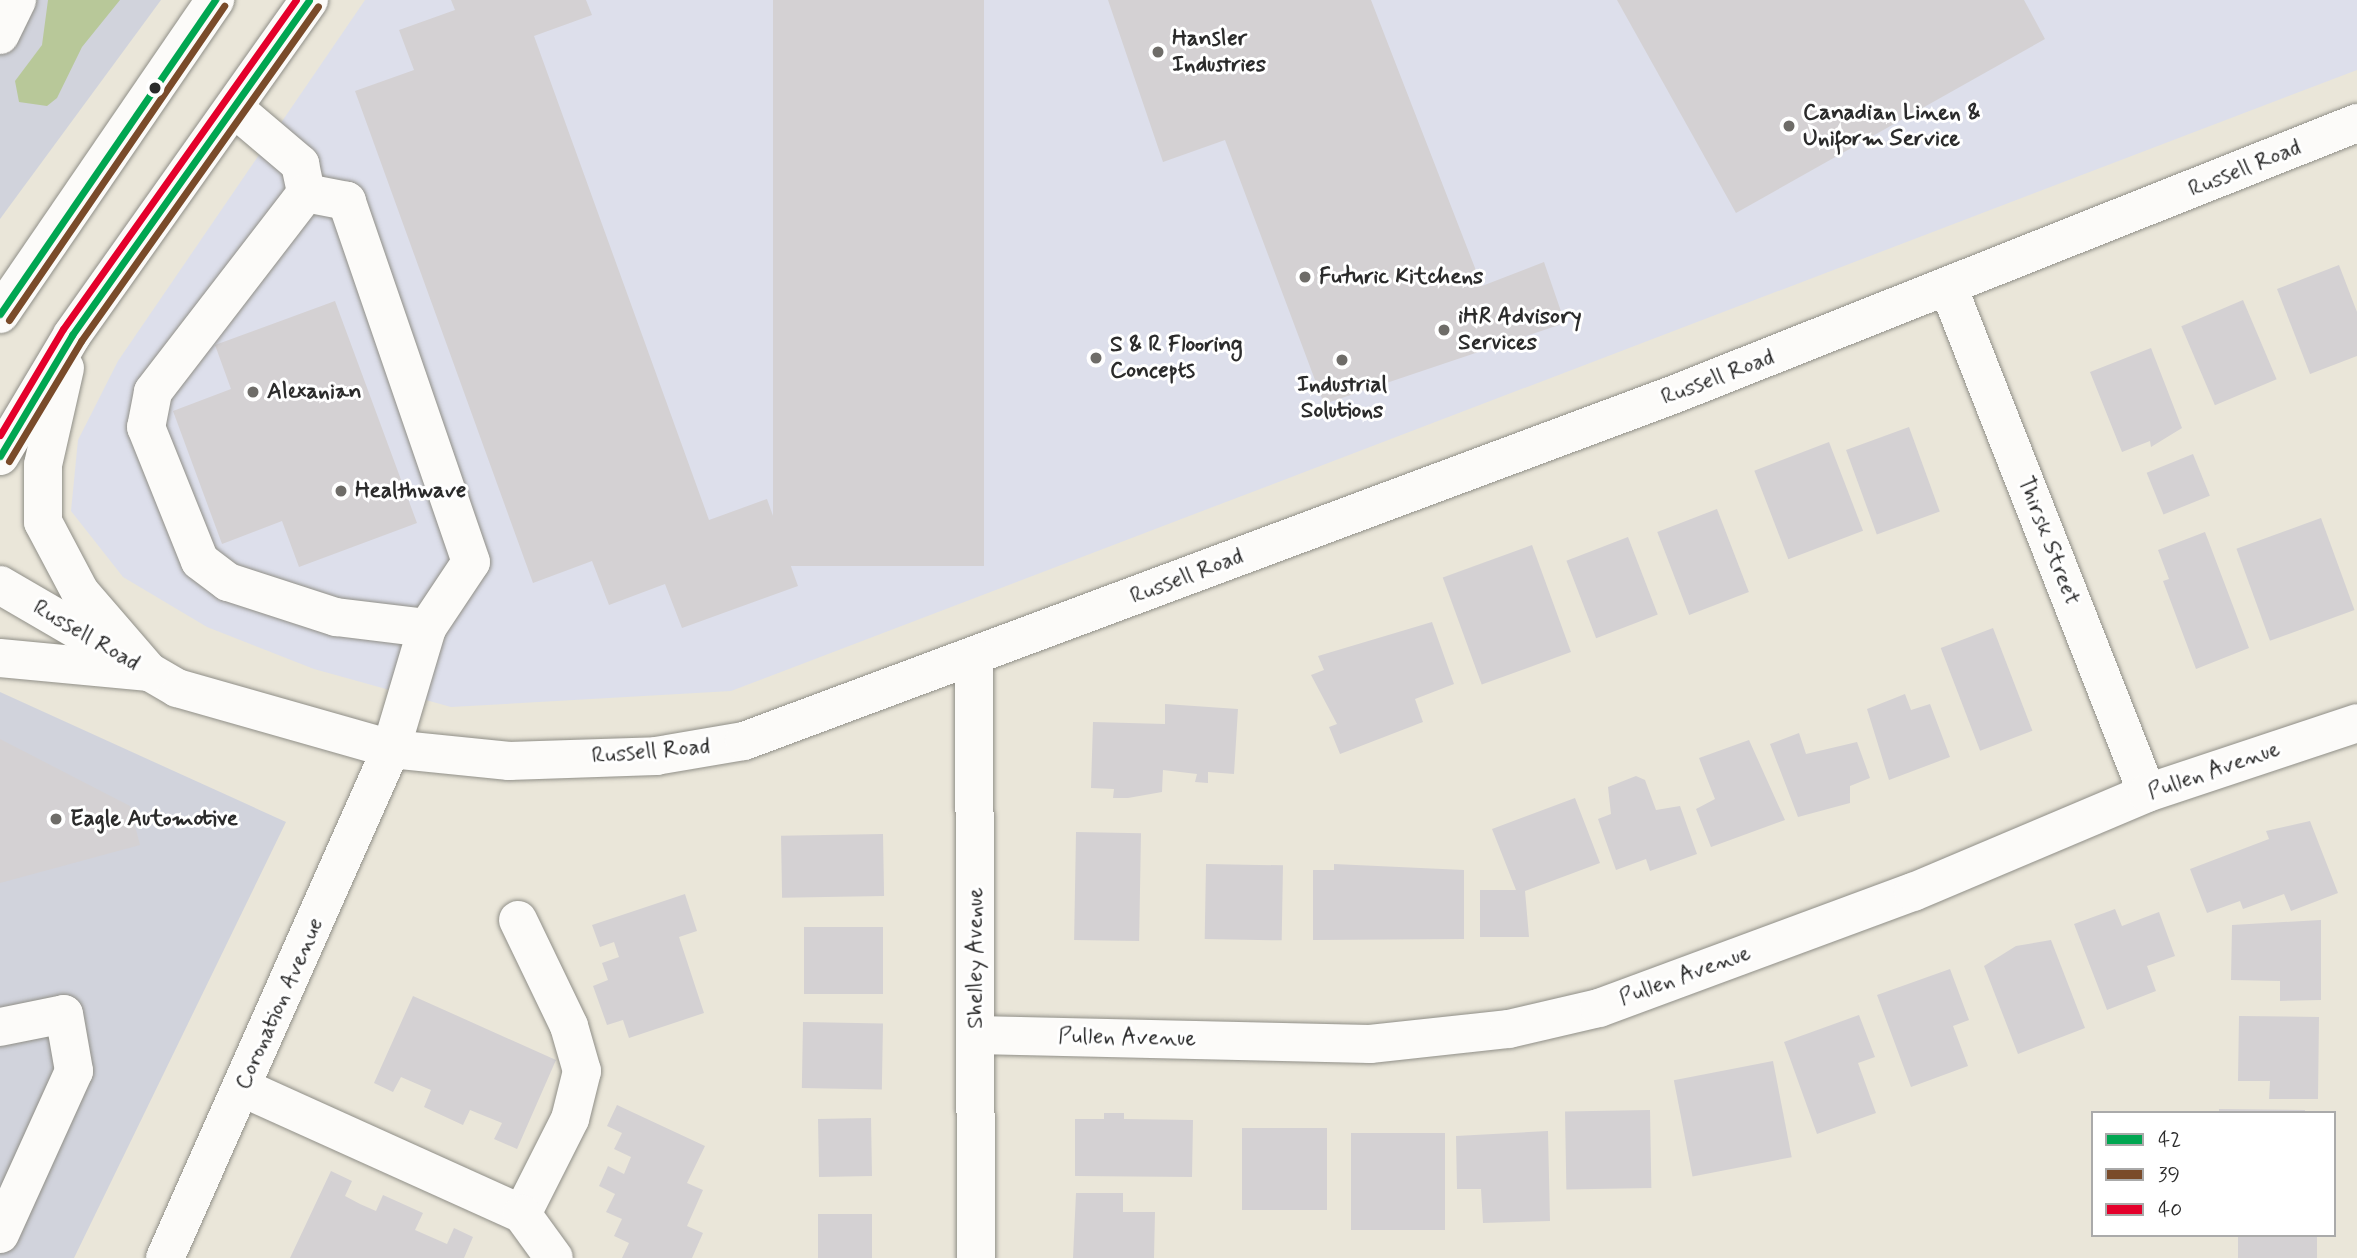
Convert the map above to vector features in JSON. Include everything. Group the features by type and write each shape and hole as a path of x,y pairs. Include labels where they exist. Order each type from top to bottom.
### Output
{"street":[{"path":"0,35 17,0"},
{"path":"0,314 215,0"},
{"path":"0,456 72,335 309,0"},
{"path":"234,108 300,164 306,193 153,391 146,427 200,561 228,582 336,617 427,628"},
{"name":"Russell Road","path":"0,585 177,688 391,749 509,761 656,756 744,741 974,657 1949,289 2357,123"},
{"name":"Coronation Avenue","path":"165,1258 243,1088 391,749 427,628 471,562 347,201 306,193"},
{"name":"Thirsk Street","path":"1949,289 2147,793"},
{"path":"72,335 43,465 43,522 80,592 149,672"},
{"name":"Shelley Avenue","path":"974,657 976,1258"},
{"path":"0,658 149,672"},
{"name":"Pullen Avenue","path":"976,1035 1370,1044 1508,1029 1598,1008 1900,897 2147,793 2357,723"},
{"path":"518,920 569,1026 582,1071 570,1119 522,1213"},
{"path":"0,1027 64,1014 74,1071 0,1234"},
{"path":"243,1088 522,1213 554,1258"}],"shaded area":[{"path":"0,0 161,0 0,219"},
{"path":"365,0 2357,0 2357,70 731,691 451,707 314,669 207,627 123,577 71,511 78,440 118,361"},
{"path":"0,692 286,822 74,1258 0,1258"}],"green space":[{"path":"48,0 120,0 82,47 57,98 47,106 19,102 15,81 42,45"}],"building":[{"path":"451,0 586,0 592,15 534,36 709,520 767,499 798,586 682,628 665,584 609,605 592,561 533,583 355,91 414,70 399,30 455,10"},
{"path":"773,0 984,0 984,566 773,566"},
{"path":"1108,0 1371,0 1482,286 1544,262 1565,323 1324,404 1225,140 1163,162"},
{"name":"Canadian Linen & Uniform Service","path":"1617,0 2024,0 2045,39 1736,213"},
{"path":"2339,265 2357,312 2357,356 2310,374 2277,289"},
{"path":"2243,300 2277,379 2215,405 2181,326"},
{"path":"335,301 417,523 299,567 282,521 222,544 173,411 231,389 215,345"},
{"path":"2151,348 2182,428 2151,447 2150,441 2122,452 2090,372"},
{"path":"1909,427 1940,512 1877,534 1846,450"},
{"path":"1829,442 1863,531 1788,559 1754,471"},
{"path":"2193,454 2210,496 2163,514 2147,473"},
{"path":"1717,509 1749,592 1689,615 1657,532"},
{"path":"2321,518 2355,610 2270,641 2236,549"},
{"path":"2205,532 2249,648 2196,669 2163,581 2169,579 2158,550"},
{"path":"1628,537 1658,614 1596,638 1566,561"},
{"path":"1532,545 1571,652 1482,685 1443,577"},
{"path":"1432,622 1454,684 1415,699 1423,722 1340,754 1329,727 1337,724 1311,675 1324,670 1318,656"},
{"path":"1993,628 2032,731 1980,751 1941,648"},
{"path":"1905,694 1911,710 1930,704 1950,757 1889,780 1867,709"},
{"path":"1165,704 1238,709 1234,774 1208,772 1208,783 1195,782 1197,774 1163,770 1162,792 1128,798 1113,798 1114,789 1091,788 1093,722 1165,724"},
{"path":"1799,733 1806,754 1857,742 1870,778 1850,786 1850,803 1798,817 1770,744"},
{"path":"0,739 130,806 140,845 0,883"},
{"path":"1749,740 1785,820 1711,847 1696,809 1715,799 1699,758"},
{"path":"1636,776 1645,780 1656,810 1680,806 1697,854 1650,871 1646,859 1616,870 1598,819 1611,814 1608,787"},
{"path":"1575,798 1600,863 1525,891 1529,937 1480,937 1480,890 1516,890 1492,829"},
{"path":"2310,821 2338,893 2291,911 2284,894 2243,909 2240,901 2207,913 2190,869 2269,839 2266,831"},
{"path":"1076,832 1141,833 1139,941 1074,940"},
{"path":"883,834 884,896 782,898 781,836"},
{"path":"1206,864 1283,865 1282,940 1205,939"},
{"path":"1334,864 1464,870 1464,939 1313,940 1313,870 1334,870"},
{"path":"685,894 697,931 679,937 704,1013 629,1038 623,1020 607,1025 593,986 608,980 602,963 619,957 614,942 600,947 592,925"},
{"path":"2115,909 2122,926 2159,912 2175,956 2147,966 2156,991 2107,1010 2074,924"},
{"path":"2321,920 2321,1000 2280,1001 2280,981 2231,980 2232,925"},
{"path":"804,927 883,927 883,994 804,994"},
{"path":"2051,940 2085,1028 2018,1054 1984,966 2016,946"},
{"path":"1950,969 1969,1020 1953,1026 1968,1066 1911,1087 1877,995"},
{"path":"413,996 556,1060 517,1149 494,1139 502,1123 470,1110 463,1125 424,1107 431,1090 401,1077 393,1092 374,1083"},
{"path":"1859,1015 1875,1057 1858,1063 1876,1113 1817,1134 1784,1042"},
{"path":"2239,1016 2319,1017 2318,1099 2269,1099 2270,1081 2238,1081"},
{"path":"803,1022 883,1023 882,1089 802,1088"},
{"path":"1773,1061 1792,1157 1693,1176 1674,1080"},
{"path":"617,1105 705,1146 687,1183 703,1190 687,1226 703,1233 692,1258 622,1258 629,1243 614,1236 622,1219 606,1212 615,1194 599,1186 608,1166 624,1174 631,1157 614,1149 622,1133 607,1126"},
{"path":"2219,1109 2305,1110 2305,1111"},
{"path":"1650,1110 1651,1188 1566,1189 1565,1111"},
{"path":"1104,1113 1124,1113 1124,1119 1193,1120 1192,1177 1075,1176 1075,1119 1104,1119"},
{"path":"871,1118 872,1176 819,1177 818,1119"},
{"path":"1242,1128 1327,1128 1327,1210 1242,1210"},
{"path":"1548,1131 1550,1221 1483,1223 1481,1189 1457,1189 1456,1136"},
{"path":"1351,1133 1445,1133 1445,1230 1351,1230"},
{"path":"331,1171 352,1181 345,1196 360,1204 376,1211 383,1195 423,1213 415,1230 447,1244 454,1228 473,1237 464,1258 290,1258"},
{"path":"1076,1193 1123,1193 1123,1212 1155,1212 1154,1258 1073,1258"},
{"path":"818,1214 872,1214 872,1258 818,1258"},
{"path":"2238,1237 2317,1237 2317,1258 2238,1258"}],"transit line":[{"name":"42","path":"0,314 215,0"},
{"name":"40","path":"0,435 63,329 296,0"},
{"name":"42","path":"0,456 72,335 309,0"},
{"name":"39","path":"9,320 224,6"},
{"name":"39","path":"9,461 81,341 318,6"}],"place":[{"name":"Hansler Industries","path":"1158,52"},
{"name":"Canadian Linen & Uniform Service","path":"1789,126"},
{"name":"Futuric Kitchens","path":"1305,277"},
{"name":"iHR Advisory Services","path":"1444,330"},
{"name":"S & R Flooring Concepts","path":"1096,358"},
{"name":"Industrial Solutions","path":"1342,360"},
{"name":"Alexanian","path":"253,392"},
{"name":"Healthwave","path":"341,491"},
{"name":"Eagle Automotive","path":"56,819"}]}
